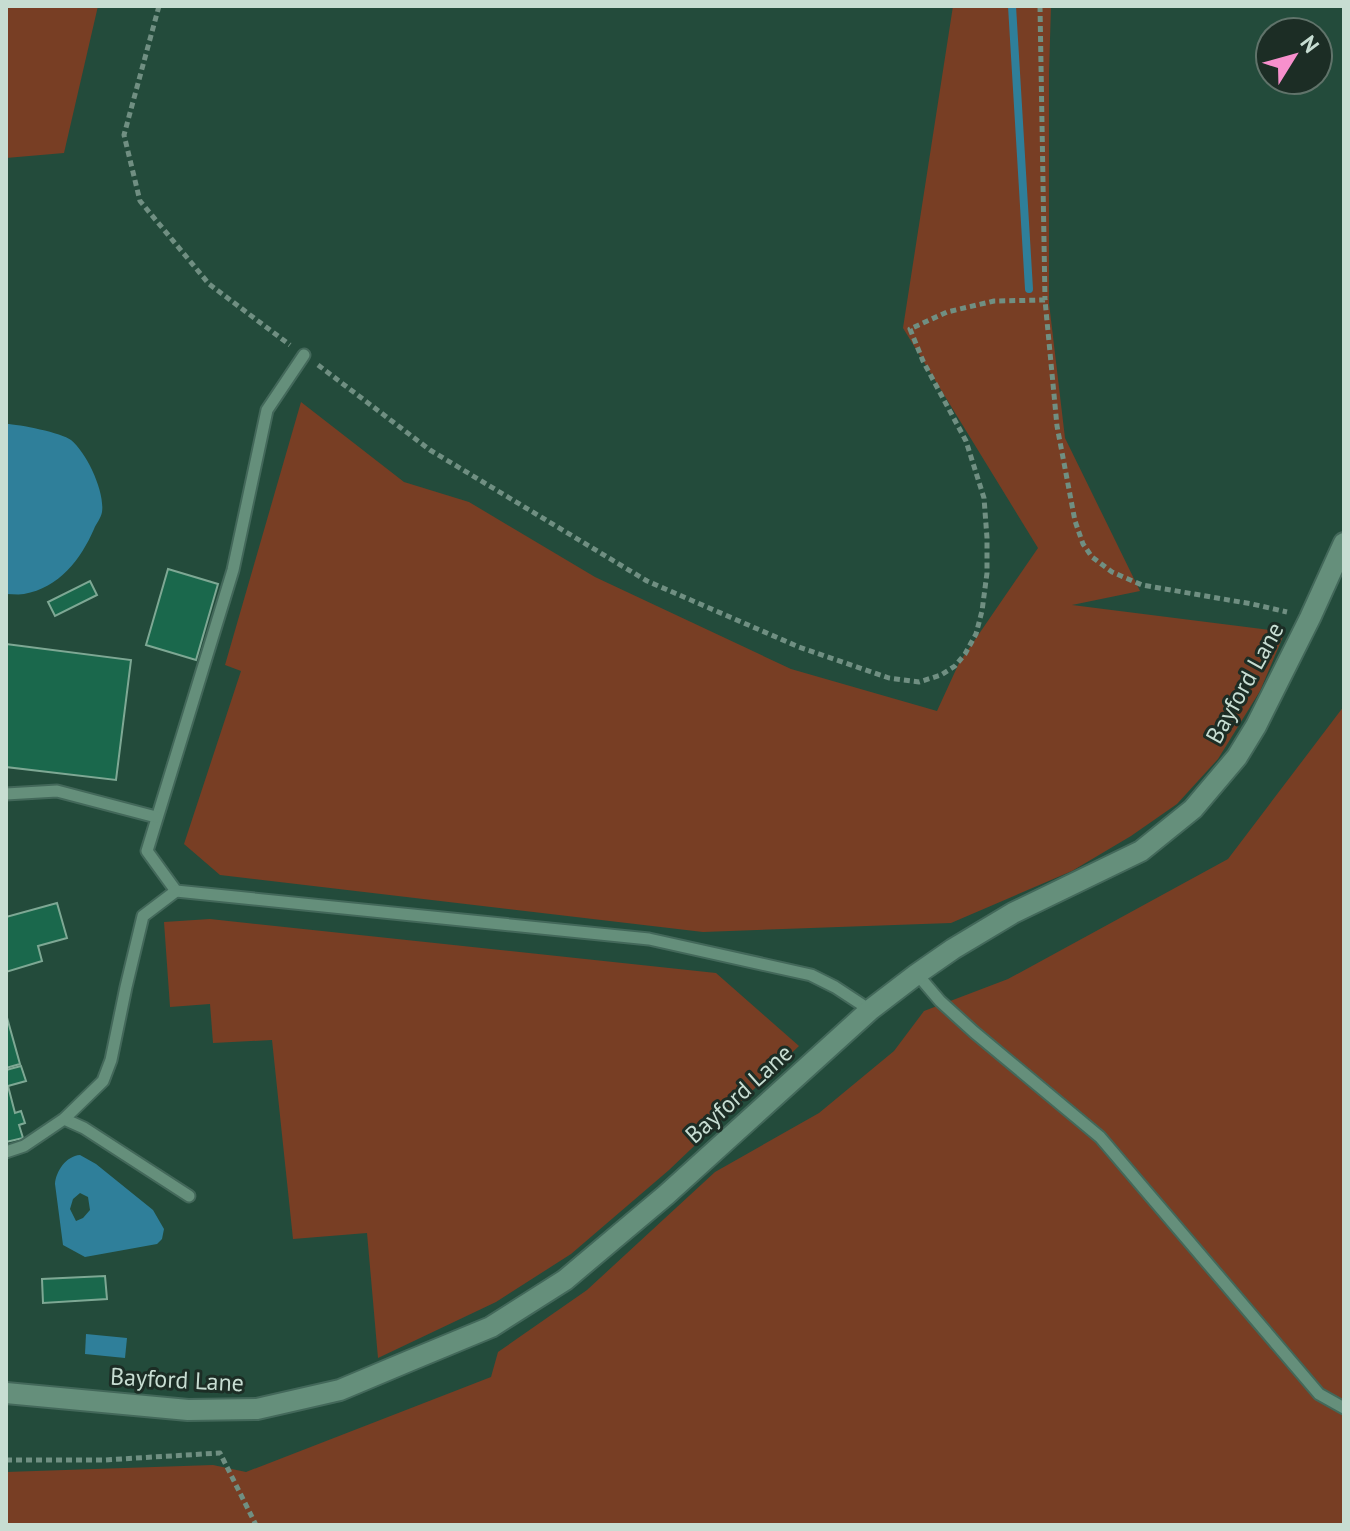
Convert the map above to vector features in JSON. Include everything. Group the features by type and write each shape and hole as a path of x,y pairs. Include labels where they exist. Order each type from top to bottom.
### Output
{"street":[{"name":"Bayford Lane","path":"6,1393 188,1410 257,1409 340,1390 491,1327 565,1280 666,1195 870,1010 917,974 1013,913 1141,851 1193,809 1237,757 1256,726 1344,543"}],"lane":[{"path":"176,891 147,851 233,570 267,410 304,355"},
{"path":"6,794 57,791 156,817"},
{"path":"6,1152 24,1146 64,1119 103,1081 111,1060 143,916 176,891 649,939 811,975 870,1010"},
{"path":"917,974 940,1001 974,1032 1100,1137 1319,1394 1344,1408"},
{"path":"64,1119 84,1128 189,1196"}],"path":[{"path":"159,6 124,135 140,201 209,284 430,450 647,581 799,647 889,678 919,682 941,675 955,666 976,634 987,573 984,498 966,441 923,361 910,329 947,312 994,301 1045,300"},
{"path":"1040,6 1045,300 1060,440 1075,521 1083,544 1092,557 1112,572 1142,585 1252,604 1310,618"},
{"path":"6,1460 104,1460 220,1453 256,1525"}],"shaded area":[{"path":"6,6 98,6 64,153 6,158"},
{"path":"953,6 1051,6 1049,303 1065,438 1140,591 1072,605 1285,632 1260,691 1218,759 1177,804 1072,871 951,923 703,932 220,875 184,844 241,671 225,665 301,402 404,482 469,502 595,577 791,669 937,711 959,663 1038,548 903,328"},
{"path":"1344,706 1344,1525 6,1525 6,1472 213,1465 246,1472 491,1377 498,1352 587,1290 715,1172 819,1113 894,1051 924,1011 1008,979 1228,859"},
{"path":"210,919 716,973 799,1046 669,1170 571,1254 496,1302 378,1358 367,1233 293,1239 272,1040 213,1043 210,1004 170,1007 164,922"}],"water":[{"path":"6,424 40,429 71,440 94,473 102,504 101,514 89,540 67,570 48,586 22,594 6,594"},
{"path":"80,1155 96,1164 153,1210 164,1229 162,1239 157,1244 85,1257 63,1245 55,1184 63,1165","holes":["80,1193 88,1197 90,1210 76,1221 70,1209 73,1199"]},
{"path":"86,1334 127,1338 125,1358 85,1354"}],"building":[{"path":"168,569 218,584 196,660 146,645"},
{"path":"90,581 97,595 55,616 48,602"},
{"path":"6,644 131,660 116,780 6,767"},
{"path":"57,903 67,938 38,946 42,961 6,972 6,917"},
{"path":"6,1014 20,1064 6,1068"},
{"path":"21,1066 26,1081 8,1086 15,1113 21,1111 25,1123 19,1125 23,1138 6,1142 6,1070"},
{"path":"105,1276 107,1299 43,1303 42,1279"}],"waterway":[{"path":"1012,6 1029,289"}]}
